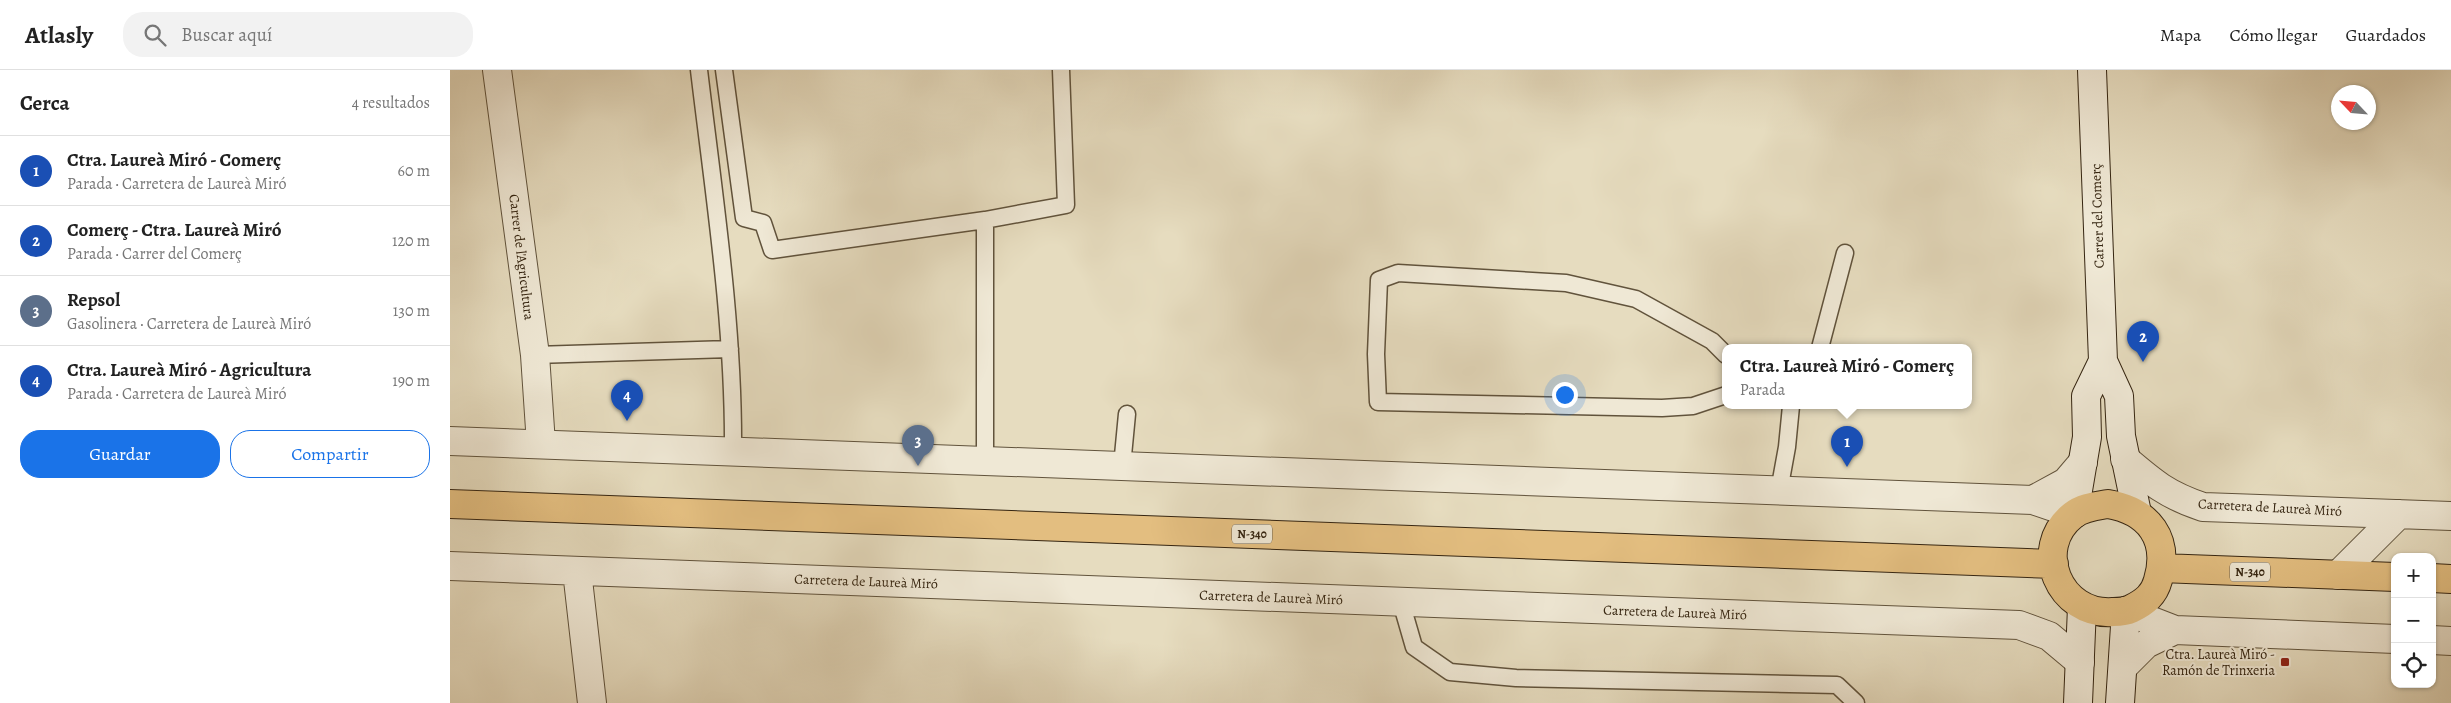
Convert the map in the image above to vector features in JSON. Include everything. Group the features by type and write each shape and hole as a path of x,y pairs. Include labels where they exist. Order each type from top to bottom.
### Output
{"main road":[{"name":"N-340","path":"450,504 2054,564"},
{"path":"2108,504 2124,507 2137,513 2155,532 2161,546 2161,568 2156,589 2145,602 2126,611 2103,613 2082,607 2066,596 2058,582 2054,564 2055,544 2062,526 2074,514 2088,507 2108,504"},
{"name":"N-340","path":"2161,568 2391,577"},
{"path":"2436,578 2451,579"}],"street":[{"name":"Carrer de l'Agricultura","path":"497,70 534,355 541,444"},
{"name":"Carrer del Comerç","path":"2092,70 2103,361 2120,396 2121,436 2137,513"},
{"name":"Carrer del Comerç","path":"2074,514 2087,437 2086,396 2103,361"},
{"path":"450,441 2033,500 2074,514"},
{"name":"Carretera de Laureà Miró","path":"2126,459 2157,487 2178,499 2203,506 2451,516"},
{"path":"2033,500 2066,482 2083,462"},
{"path":"2338,575 2399,514"},
{"name":"Carretera de Laureà Miró","path":"450,566 2019,625 2049,636 2080,662"},
{"path":"576,571 592,703"},
{"path":"2078,703 2082,607"},
{"path":"2120,703 2126,611 2175,630 2391,639"},
{"path":"2122,667 2146,644 2175,630"},
{"path":"2436,640 2451,641"}],"lane":[{"path":"699,70 730,349 733,452"},
{"path":"724,70 744,218 763,223 772,250 985,220 1066,205 1061,70"},
{"path":"985,220 985,461"},
{"path":"1821,344 1845,253"},
{"path":"1722,351 1712,341 1636,299 1566,283 1398,273 1379,280 1376,354 1378,402 1662,408 1693,406 1722,396"},
{"path":"534,355 730,349"},
{"path":"1779,491 1787,447 1791,409"},
{"path":"1122,466 1127,414"},
{"path":"1401,602 1414,646 1450,672 1516,678 1837,686 1856,703"}],"place":[{"name":"Comerç - Ctra. Laureà Miró","path":"2143,362"},
{"name":"Ctra. Laureà Miró - Agricultura","path":"627,421"},
{"name":"Repsol","path":"918,466"},
{"name":"Ctra. Laureà Miró - Comerç","path":"1847,467"},
{"name":"Ctra. Laureà Miró - Ramón de Trinxeria","path":"2285,662"}]}
